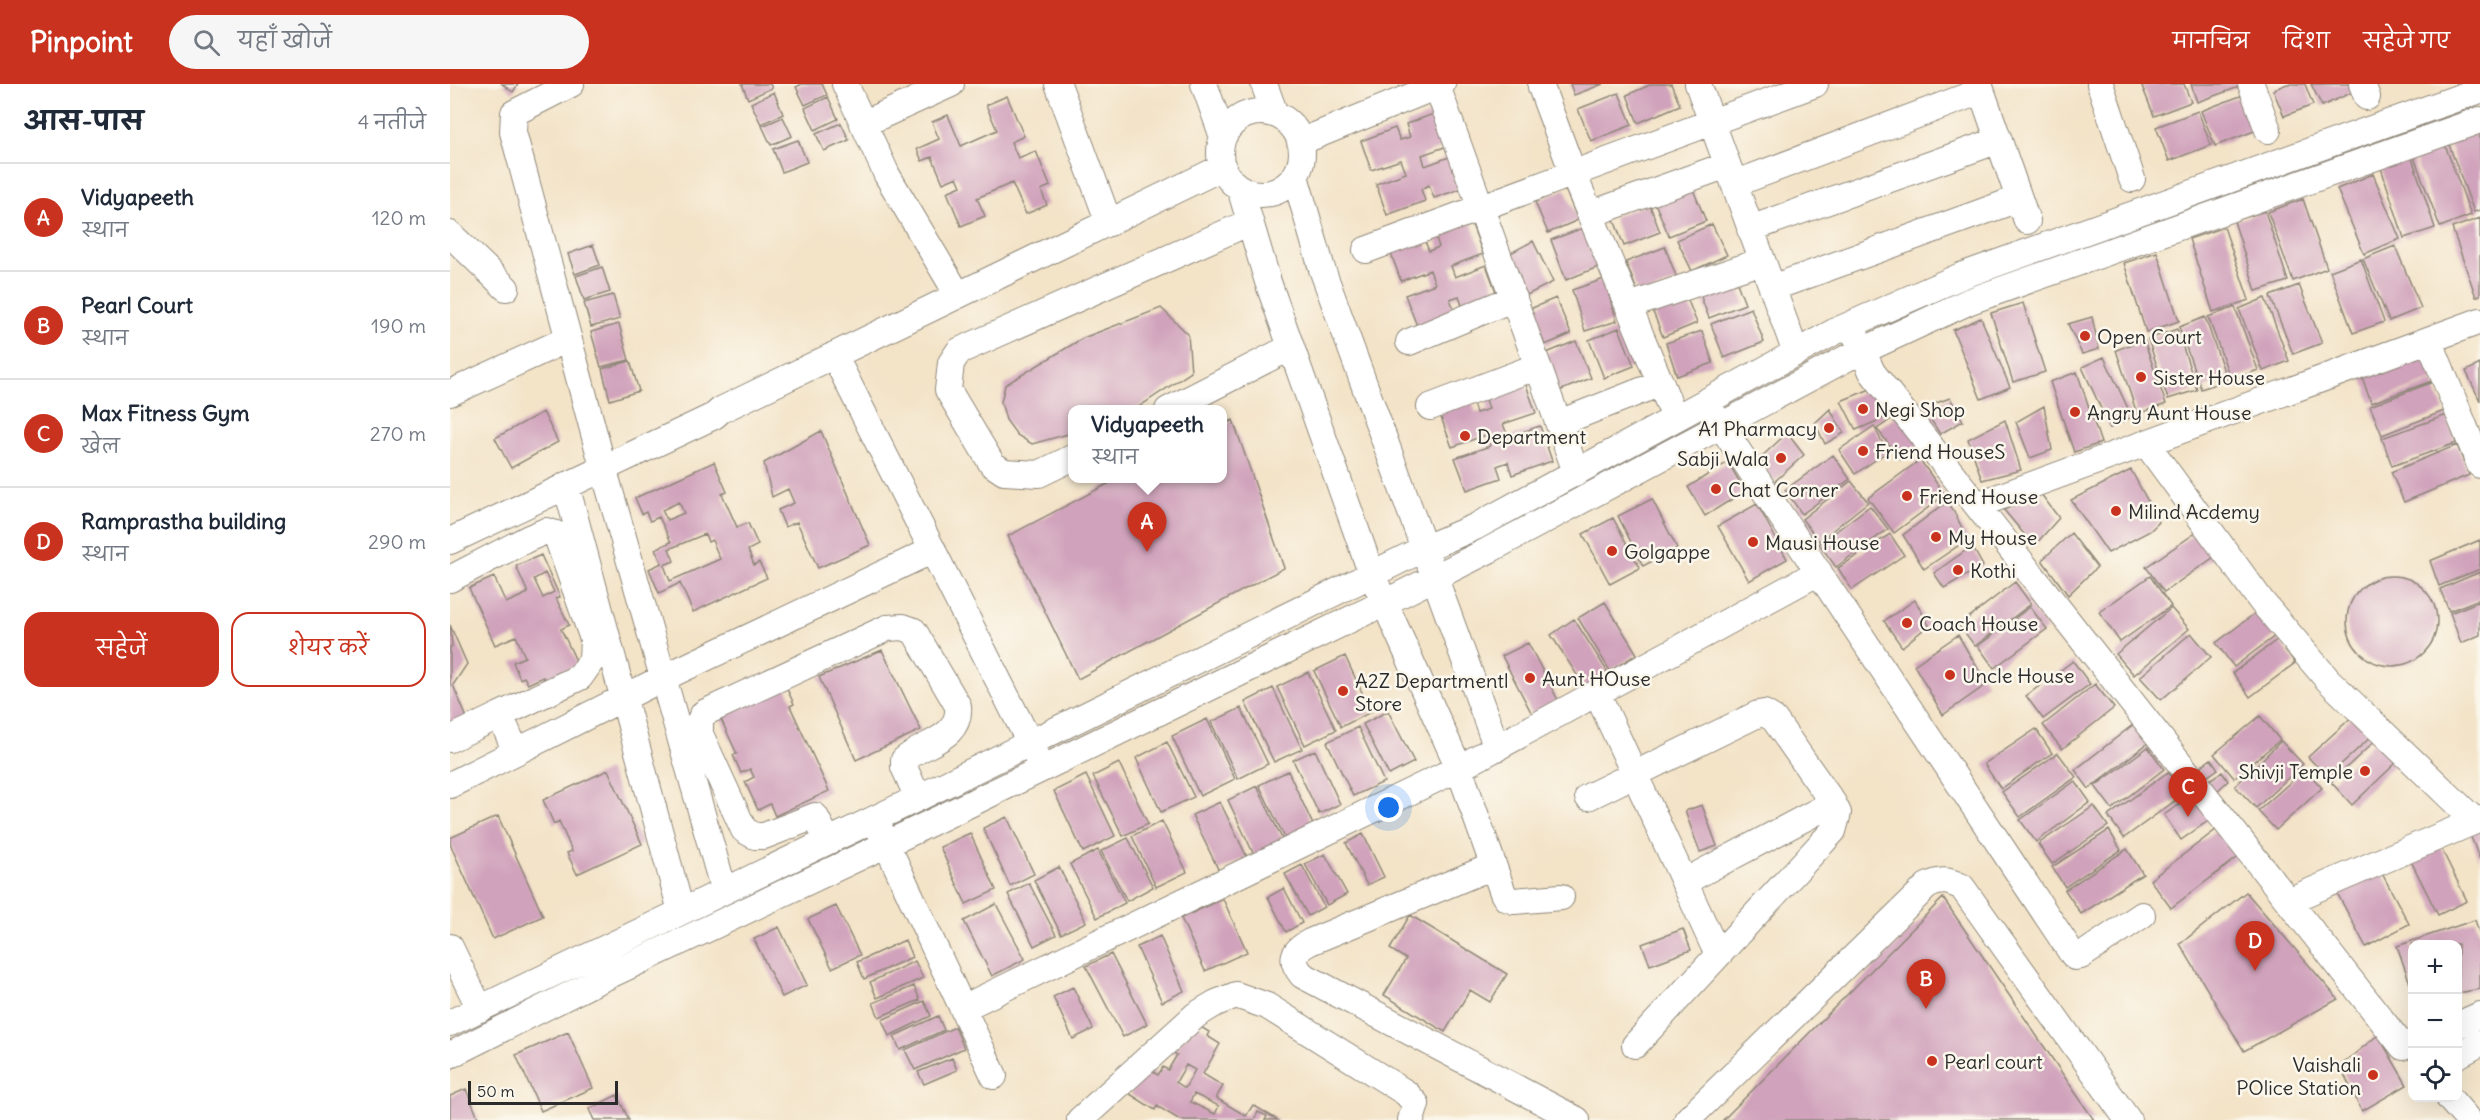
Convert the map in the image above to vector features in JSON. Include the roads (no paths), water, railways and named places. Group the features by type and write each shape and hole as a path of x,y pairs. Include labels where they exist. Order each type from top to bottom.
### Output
{"street":[{"path":"571,84 514,113 513,132 603,467 724,891"},
{"path":"845,84 887,175 958,295"},
{"path":"863,124 951,84"},
{"path":"1058,84 1109,223"},
{"path":"1204,84 1224,137"},
{"path":"1264,84 1275,114"},
{"path":"1698,84 1796,353"},
{"path":"1366,250 1815,84"},
{"path":"2100,84 2132,179"},
{"path":"2251,84 2268,130"},
{"path":"1300,142 1440,85 1576,472"},
{"path":"1540,87 1675,418"},
{"path":"1591,214 1731,174 1980,87 2022,210 1772,288"},
{"path":"450,1023 918,798 1423,549 1475,527 1851,325 1961,276 2480,90"},
{"path":"1256,112 1275,114 1290,124 1300,142 1300,162 1295,176 1276,191 1264,194 1240,189 1227,177 1223,167 1220,145 1224,137 1226,130 1240,117 1256,112"},
{"path":"450,1054 597,981 1386,603 1863,351 1970,301 2480,120"},
{"path":"1750,229 1999,140"},
{"path":"450,541 714,416 721,410 1223,167"},
{"path":"1295,176 1322,269 1497,748"},
{"path":"1240,189 1291,347 1372,575 1459,768 1506,898 1514,900 1561,897"},
{"path":"1068,460 1039,474 1004,472 992,464 948,390 951,363 959,351 1250,222"},
{"path":"450,234 506,288"},
{"path":"1629,306 1762,261"},
{"path":"1408,342 1514,298"},
{"path":"1977,505 2480,321"},
{"path":"1851,325 1872,372 2403,1047 2408,1045"},
{"path":"450,393 568,339"},
{"path":"2429,340 2480,465"},
{"path":"1177,405 1291,347"},
{"path":"834,355 1042,768"},
{"path":"1430,407 1538,366"},
{"path":"1559,423 1661,383"},
{"path":"1705,402 2075,957 2081,956 2142,915"},
{"path":"2146,443 2262,602 2328,680 2477,820 2288,901"},
{"path":"566,485 681,912"},
{"path":"450,579 529,538 546,531 556,534 593,639 592,660 580,677 450,739"},
{"path":"450,785 663,678 933,550"},
{"path":"963,1008 1459,768 1820,573"},
{"path":"828,841 815,816 764,836 755,836 744,830 700,734 700,720 704,713 887,628 903,627 914,631 958,706 959,717 954,727 904,760 904,767 918,798"},
{"path":"1597,693 1718,955"},
{"path":"1588,797 1764,713 1774,719 1838,813 1833,831 1635,1045"},
{"path":"501,715 516,752"},
{"path":"1684,882 1833,803"},
{"path":"874,819 994,1076"},
{"path":"1493,866 1310,942 1299,948 1293,961 1302,975 1577,1120"},
{"path":"1687,1120 1927,886 1938,881 1949,881 1962,887 2128,1120"},
{"path":"450,947 480,1009"},
{"path":"586,956 597,981"},
{"path":"1090,1117 1196,1015 1236,995 1267,1006 1406,1093 1416,1104 1411,1120"},
{"path":"2462,1023 2480,1015"},
{"path":"2462,1052 2480,1043"},
{"path":"2452,1102 2468,1120"}],"place":[{"name":"Open Court","path":"2085,336"},
{"name":"Sister House","path":"2141,377"},
{"name":"Negi Shop","path":"1863,409"},
{"name":"Angry Aunt House","path":"2075,412"},
{"name":"A1 Pharmacy","path":"1829,428"},
{"name":"Department","path":"1465,436"},
{"name":"Friend HouseS","path":"1863,451"},
{"name":"Sabji Wala","path":"1781,458"},
{"name":"Chat Corner","path":"1716,489"},
{"name":"Friend House","path":"1907,496"},
{"name":"Milind Acdemy","path":"2116,511"},
{"name":"My House","path":"1936,537"},
{"name":"Mausi House","path":"1753,542"},
{"name":"Golgappe","path":"1612,551"},
{"name":"Vidyapeeth","path":"1147,552"},
{"name":"Kothi","path":"1958,570"},
{"name":"Coach House","path":"1907,623"},
{"name":"Uncle House","path":"1950,675"},
{"name":"Aunt HOuse","path":"1530,678"},
{"name":"A2Z Departmentl Store","path":"1343,691"},
{"name":"Shivji Temple","path":"2365,771"},
{"name":"Max Fitness Gym","path":"2188,817"},
{"name":"Ramprastha building","path":"2255,971"},
{"name":"Pearl Court","path":"1926,1009"},
{"name":"Pearl court","path":"1932,1061"},
{"name":"Vaishali POlice Station","path":"2373,1075"}]}
